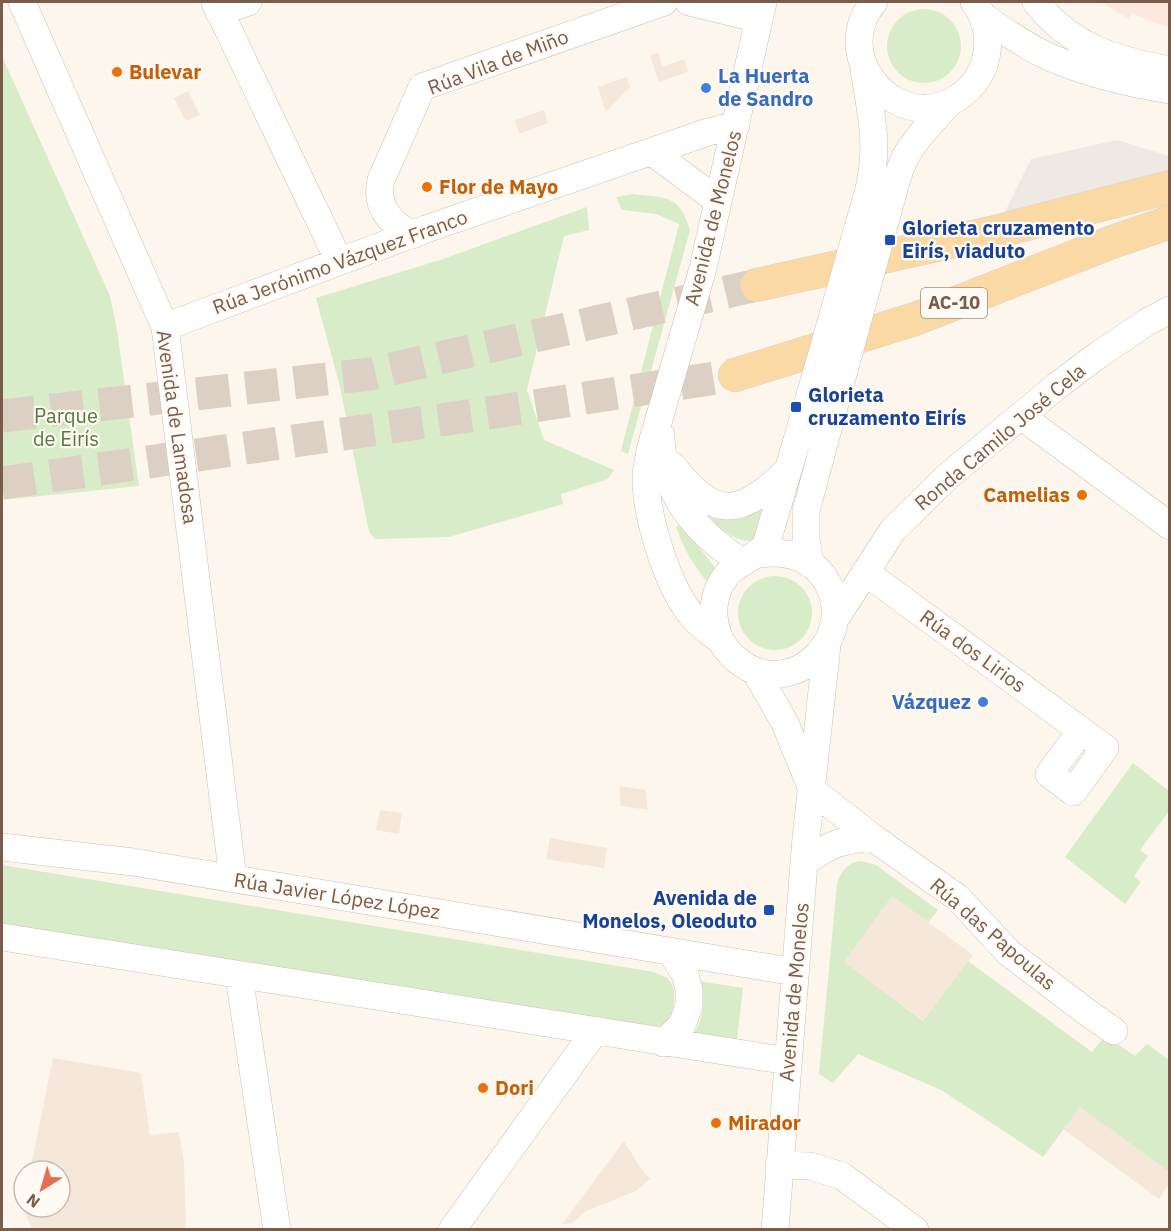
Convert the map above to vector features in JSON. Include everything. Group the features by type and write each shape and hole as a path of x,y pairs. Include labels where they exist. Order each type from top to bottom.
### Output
{"main road":[{"path":"757,285 995,232 1170,187"},
{"name":"AC-10","path":"735,375 915,319 1112,242 1170,222"}],"street":[{"name":"Avenida de Lamadosa","path":"22,2 165,327 233,879"},
{"path":"248,2 217,7 339,261"},
{"name":"Rúa Vila de Miño","path":"412,235 398,227 388,217 381,205 378,191 422,87 664,2"},
{"path":"689,2 761,10"},
{"path":"874,2 868,9 860,28 859,48 875,141 874,168 880,196"},
{"path":"1036,2 1055,24 1088,47 1139,64 1170,70"},
{"path":"977,6 1044,54 1089,72 1138,85 1170,90"},
{"path":"810,564 806,539 806,511 815,426 880,196 897,176 906,155 924,131 949,103 967,92 980,76 987,57 989,37 977,6"},
{"name":"Avenida de Monelos","path":"720,640 694,618 678,593 656,536 646,477 650,450 703,268 761,10"},
{"path":"864,68 874,86 890,98 909,106 929,108 949,103"},
{"name":"Rúa Jerónimo Vázquez Franco","path":"165,327 412,235 736,125"},
{"path":"652,152 718,201"},
{"name":"Ronda Camilo José Cela","path":"835,619 893,530 947,477 1098,355 1147,322 1170,310"},
{"name":"Avenida de Monelos","path":"665,398 661,447 664,467 680,504 692,522 723,550 750,558"},
{"path":"1021,416 1170,526"},
{"path":"750,558 777,552 794,555 822,574 830,588 835,603 835,619 827,645 817,657 795,670 771,674 741,663 729,653 720,640 713,611 716,596 730,571 766,544 789,469 815,426"},
{"path":"661,447 684,481 697,493 716,504 732,507 747,503 762,494 789,469"},
{"name":"Rúa dos Lirios","path":"865,572 1081,731"},
{"name":"Avenida de Monelos","path":"775,1230 795,972 822,701 822,673 827,645"},
{"name":"Avenida de Monelos","path":"755,670 785,723 813,791"},
{"name":"Rúa das Papoulas","path":"813,791 872,837 958,898 1009,953 1114,1031"},
{"path":"805,862 841,840 872,837"},
{"name":"Rúa Javier López López","path":"2,847 133,862 795,972"},
{"path":"2,937 788,1061"},
{"path":"663,1043 682,1025 689,1006 689,990 685,974 671,952"},
{"path":"239,976 278,1230"},
{"path":"452,1230 595,1031"},
{"path":"779,1165 810,1166 842,1176 915,1230"}],"shaded area":[{"path":"1101,2 1169,2 1169,27 1132,13 1128,19"},
{"path":"658,53 663,67 684,59 688,72 659,82 650,56"},
{"path":"627,77 630,87 606,112 598,87"},
{"path":"188,91 200,115 186,121 174,98"},
{"path":"544,110 548,123 519,134 515,120"},
{"path":"1117,140 1169,156 1169,187 995,232 1031,159"},
{"path":"619,786 646,790 648,810 621,806"},
{"path":"380,810 402,813 399,834 376,830"},
{"path":"550,838 607,848 604,868 546,859"},
{"path":"892,896 973,955 924,1021 843,962"},
{"path":"53,1058 141,1073 150,1135 179,1132 184,1163 186,1229 32,1229 28,1219 72,1219 72,1159 32,1159"},
{"path":"1080,1107 1169,1172 1169,1184 1159,1199 1063,1129"},
{"path":"624,1141 650,1179 636,1191 586,1211 572,1223 562,1224"}],"green space":[{"path":"924,9 945,15 955,25 961,46 955,67 945,77 924,83 903,77 893,67 887,46 893,25 903,15"},
{"name":"Parque de Eirís","path":"2,56 110,296 139,486 2,500"},
{"path":"633,194 670,200 681,210 690,230 628,454 621,451 679,224 656,214 622,210 616,197"},
{"path":"587,207 589,230 564,236 527,390 544,440 614,470 608,479 561,494 563,504 449,537 375,539 369,532 340,387 316,298 443,259"},
{"path":"763,510 766,512 753,541 746,541 729,534 709,517 712,514 735,519"},
{"path":"676,526 682,526 717,570 709,584 690,557"},
{"path":"775,576 796,582 806,592 812,613 806,634 796,644 775,650 754,644 744,634 738,613 744,592 754,582"},
{"path":"1133,763 1169,791 1169,811 1140,850 1148,856 1134,876 1141,882 1125,904 1065,857"},
{"path":"861,861 876,865 938,910 928,922 892,896 844,962 923,1021 968,961 1092,1052 1105,1036 1135,1056 1147,1044 1169,1060 1169,1172 1080,1107 1043,1157 941,1090 858,1054 833,1083 819,1074 837,884 845,868"},
{"path":"2,865 654,972 667,978 671,983 674,995 673,1008 665,1024 651,1031 2,926"},
{"path":"698,981 743,988 737,1039 691,1038 699,1024 703,1004"}],"tunnel":[{"path":"2,416 370,374 757,285"},
{"path":"2,483 735,375"}],"place":[{"name":"Bulevar","path":"117,72"},
{"name":"La Huerta de Sandro","path":"706,88"},
{"name":"Flor de Mayo","path":"427,187"},
{"name":"Glorieta cruzamento Eirís, viaduto","path":"890,240"},
{"name":"Glorieta cruzamento Eirís","path":"796,407"},
{"name":"Camelias","path":"1082,495"},
{"name":"Vázquez","path":"983,702"},
{"name":"Avenida de Monelos, Oleoduto","path":"769,910"},
{"name":"Dori","path":"483,1088"},
{"name":"Mirador","path":"716,1123"}]}
